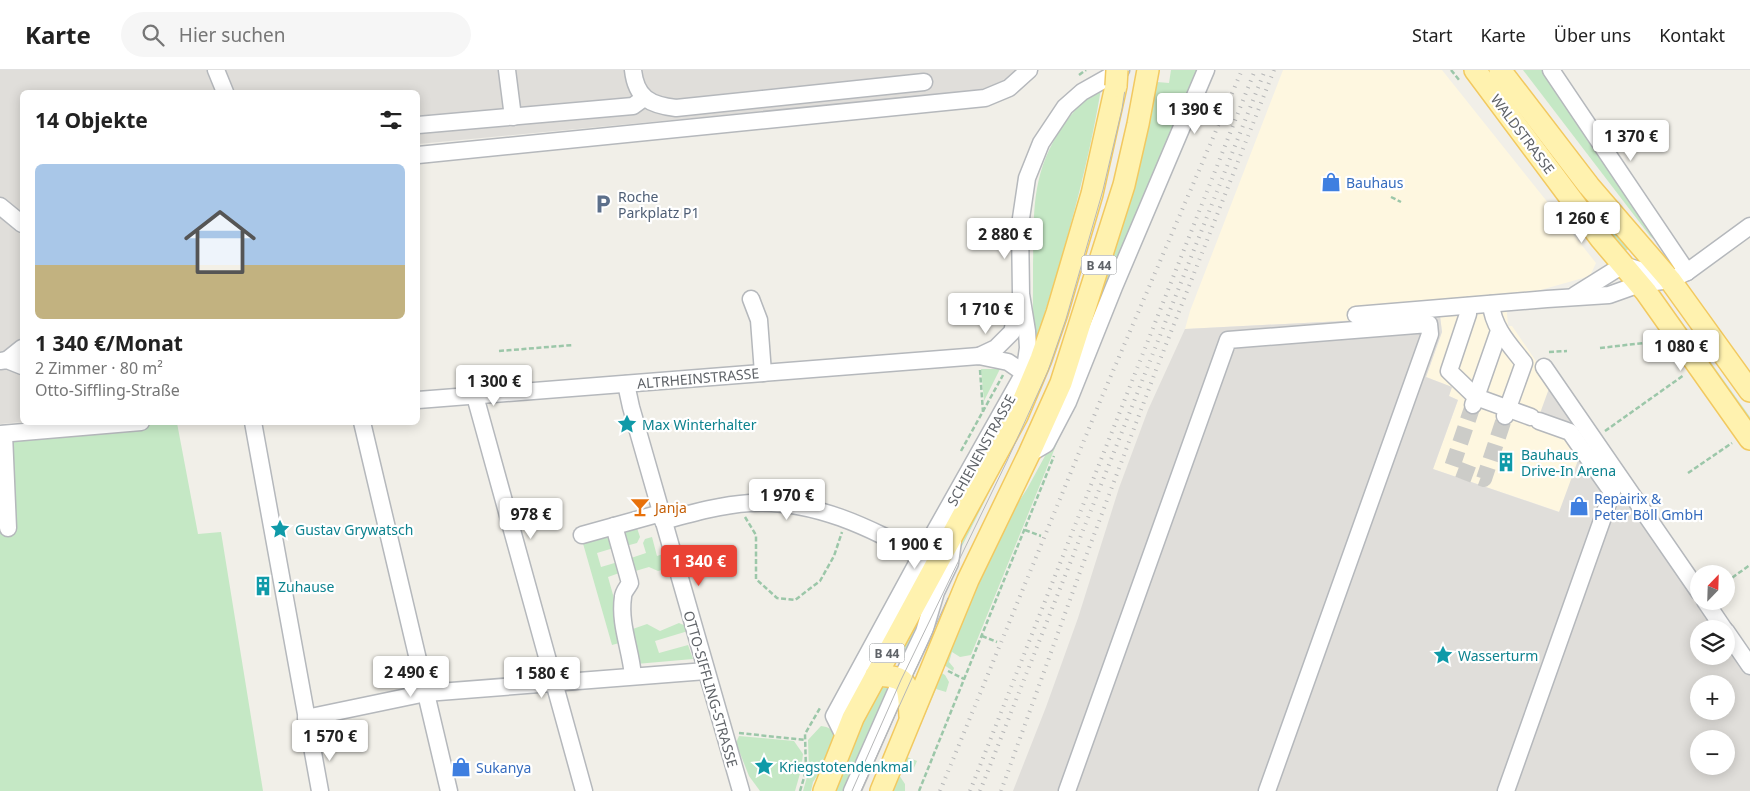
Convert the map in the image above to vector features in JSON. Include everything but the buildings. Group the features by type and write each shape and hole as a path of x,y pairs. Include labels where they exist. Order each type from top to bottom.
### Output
{"main road":[{"name":"B 44","path":"881,791 968,580 1061,383 1124,185 1148,70"},
{"name":"WALDSTRASSE","path":"1475,70 1601,239 1640,284 1672,328 1744,440"},
{"name":"WALDSTRASSE","path":"1500,70 1590,186 1678,276 1750,391"},
{"name":"B 44","path":"1017,416 1041,359 1092,194 1118,75"},
{"name":"SCHIENENSTRASSE","path":"824,791 844,738 876,675 922,556 955,529 1017,416"},
{"name":"B 44","path":"876,675 893,676 901,680 908,687 910,721"}],"street":[{"path":"216,70 224,90"},
{"path":"507,70 512,117"},
{"path":"633,70 637,88 644,98 659,106 676,108 924,82"},
{"path":"420,155 985,98 1009,88 1029,70"},
{"path":"1029,454 1046,444 1068,402 1114,287 1206,70"},
{"path":"1551,70 1678,276"},
{"path":"1022,294 1020,225 1025,186 1031,162 1040,143 1066,107 1082,92 1118,75"},
{"path":"420,125 633,106 644,98"},
{"path":"0,206 20,222"},
{"path":"1356,315 1609,295 1640,284 1678,276 1750,226"},
{"path":"1570,297 1595,284 1624,265 1678,276"},
{"name":"ALTRHEINSTRASSE","path":"979,356 996,348 1012,332 1022,294"},
{"name":"SCHIENENSTRASSE","path":"1017,416 1028,348 1028,330 1022,294"},
{"path":"751,299 759,320 763,373"},
{"path":"1491,304 1492,313 1499,331 1524,363 1506,412"},
{"path":"1468,306 1468,314 1449,371 1475,401 1506,412 1535,419 1570,432 1612,492 1506,791"},
{"path":"1067,791 1228,340 1429,324 1430,334 1267,791"},
{"path":"1475,401 1499,331"},
{"path":"10,362 20,350"},
{"name":"ALTRHEINSTRASSE","path":"420,400 979,356 1008,362 1024,373"},
{"path":"1544,360 1593,439 1690,579"},
{"name":"SCHIENENSTRASSE","path":"844,738 834,716 1024,373"},
{"name":"OTTO-SIFFLING-STRASSE","path":"626,384 630,407 741,791"},
{"path":"475,396 584,791"},
{"path":"8,528 2,434 106,425"},
{"path":"254,425 320,791"},
{"path":"363,425 449,791"},
{"path":"582,535 614,526 715,508 751,503 789,505 850,520 870,528 922,556"},
{"path":"614,526 630,583 623,595 623,628 630,653 633,676"},
{"path":"852,791 924,632 936,592 950,563 955,529"},
{"path":"1735,644 1750,666"},
{"path":"306,718 426,693 706,670"}],"path":[{"path":"1073,80 1086,70"},
{"path":"1391,198 1401,202"},
{"path":"1600,348 1666,341"},
{"path":"499,351 573,345"},
{"path":"1544,360 1567,351"},
{"path":"979,356 983,412"},
{"path":"959,454 1008,362"},
{"path":"1593,439 1689,372"},
{"path":"1688,473 1744,440"},
{"path":"739,505 756,535 756,579 777,598 795,600 820,581 834,556 839,537 850,520"},
{"path":"1025,530 1041,536"},
{"path":"1735,576 1750,565"},
{"path":"982,636 997,642"},
{"path":"800,791 806,771 805,734 820,708"},
{"path":"723,731 805,740"}],"shaded area":[{"path":"0,70 1016,70 1006,81 980,91 420,144 420,90 20,90 20,422 0,424"},
{"path":"1283,70 1442,70 1596,263 1590,276 1506,300 1508,326 1512,326 1551,383 1568,439 1580,455 1560,512 1433,469 1458,400 1449,396 1452,387 1426,377 1442,332 1440,316 1185,329 1190,311"},
{"path":"1440,316 1442,332 1426,377 1452,387 1449,396 1458,400 1433,469 1559,512 1580,455 1568,439 1535,427 1551,383 1690,584 1690,610 1708,610 1715,620 1690,620 1690,665 1735,665 1735,650 1750,672 1750,791 1013,791 1078,618 1119,488 1148,410 1185,329"}],"green space":[{"path":"1171,70 1197,70 1196,79 1079,358 1157,82 1169,83"},
{"path":"1484,70 1489,70 1629,249 1625,251 1618,243"},
{"path":"1523,70 1542,70 1666,250 1650,236"},
{"path":"1101,89 1088,156 1071,222 1032,353 1034,209 1040,176 1045,160 1063,126 1080,105"},
{"path":"1652,287 1679,318 1750,417 1750,424"},
{"path":"981,369 1000,369 984,401"},
{"path":"72,425 177,425 198,534 221,532 263,791 0,791 0,440"},
{"path":"1058,432 1061,433 971,655 960,657 952,652 949,662 954,668 953,671 941,663 996,536 1027,489"},
{"path":"1003,456 1006,459 959,552 972,514"},
{"path":"636,525 640,537 637,543 622,547 617,530"},
{"path":"613,531 617,547 597,553 601,567 618,562 622,572 608,577 619,616 623,642 612,645 582,540"},
{"path":"652,537 657,556 666,553 669,568 658,571 649,567 632,572 628,559 646,553 643,543 645,539"},
{"path":"930,589 912,651 907,649 903,658 895,654"},
{"path":"679,623 686,626 688,631 655,641 659,653 688,645 693,659 636,664 627,631 647,624 660,631"},
{"path":"938,671 945,675 949,682 946,692 936,689 907,757 917,761 911,771 908,770 902,759"},
{"path":"881,686 894,686 849,791 832,791 850,743"},
{"path":"821,726 830,729 835,736 823,767 813,782 811,791 803,791 809,770 808,740"},
{"path":"739,736 794,741 803,754 795,791 760,791 749,776 736,743"},
{"path":"897,772 905,784 905,791 889,791"}],"tunnel":[{"path":"1473,405 1452,467 1484,479 1505,416"}],"tram line":[{"path":"852,791 901,680 1007,461 1048,371 1066,319 1103,190 1122,109 1128,70"},
{"path":"861,791 948,598"}],"railway":[{"path":"940,791 1101,399 1242,70"},
{"path":"970,791 1255,70"},
{"path":"980,791 1265,70"},
{"path":"1001,791 1080,572 1156,370 1274,70"}],"place":[{"name":"Bauhaus","path":"1331,182"},
{"name":"Roche Parkplatz P1","path":"603,204"},
{"name":"Max Winterhalter","path":"627,424"},
{"name":"Bauhaus Drive-In Arena","path":"1506,462"},
{"name":"Repairix & Peter Böll GmbH","path":"1579,506"},
{"name":"Janja","path":"640,507"},
{"name":"Gustav Grywatsch","path":"280,529"},
{"name":"Zuhause","path":"263,586"},
{"name":"Wasserturm","path":"1443,655"},
{"name":"Kriegstotendenkmal","path":"764,766"},
{"name":"Sukanya","path":"461,767"}]}
